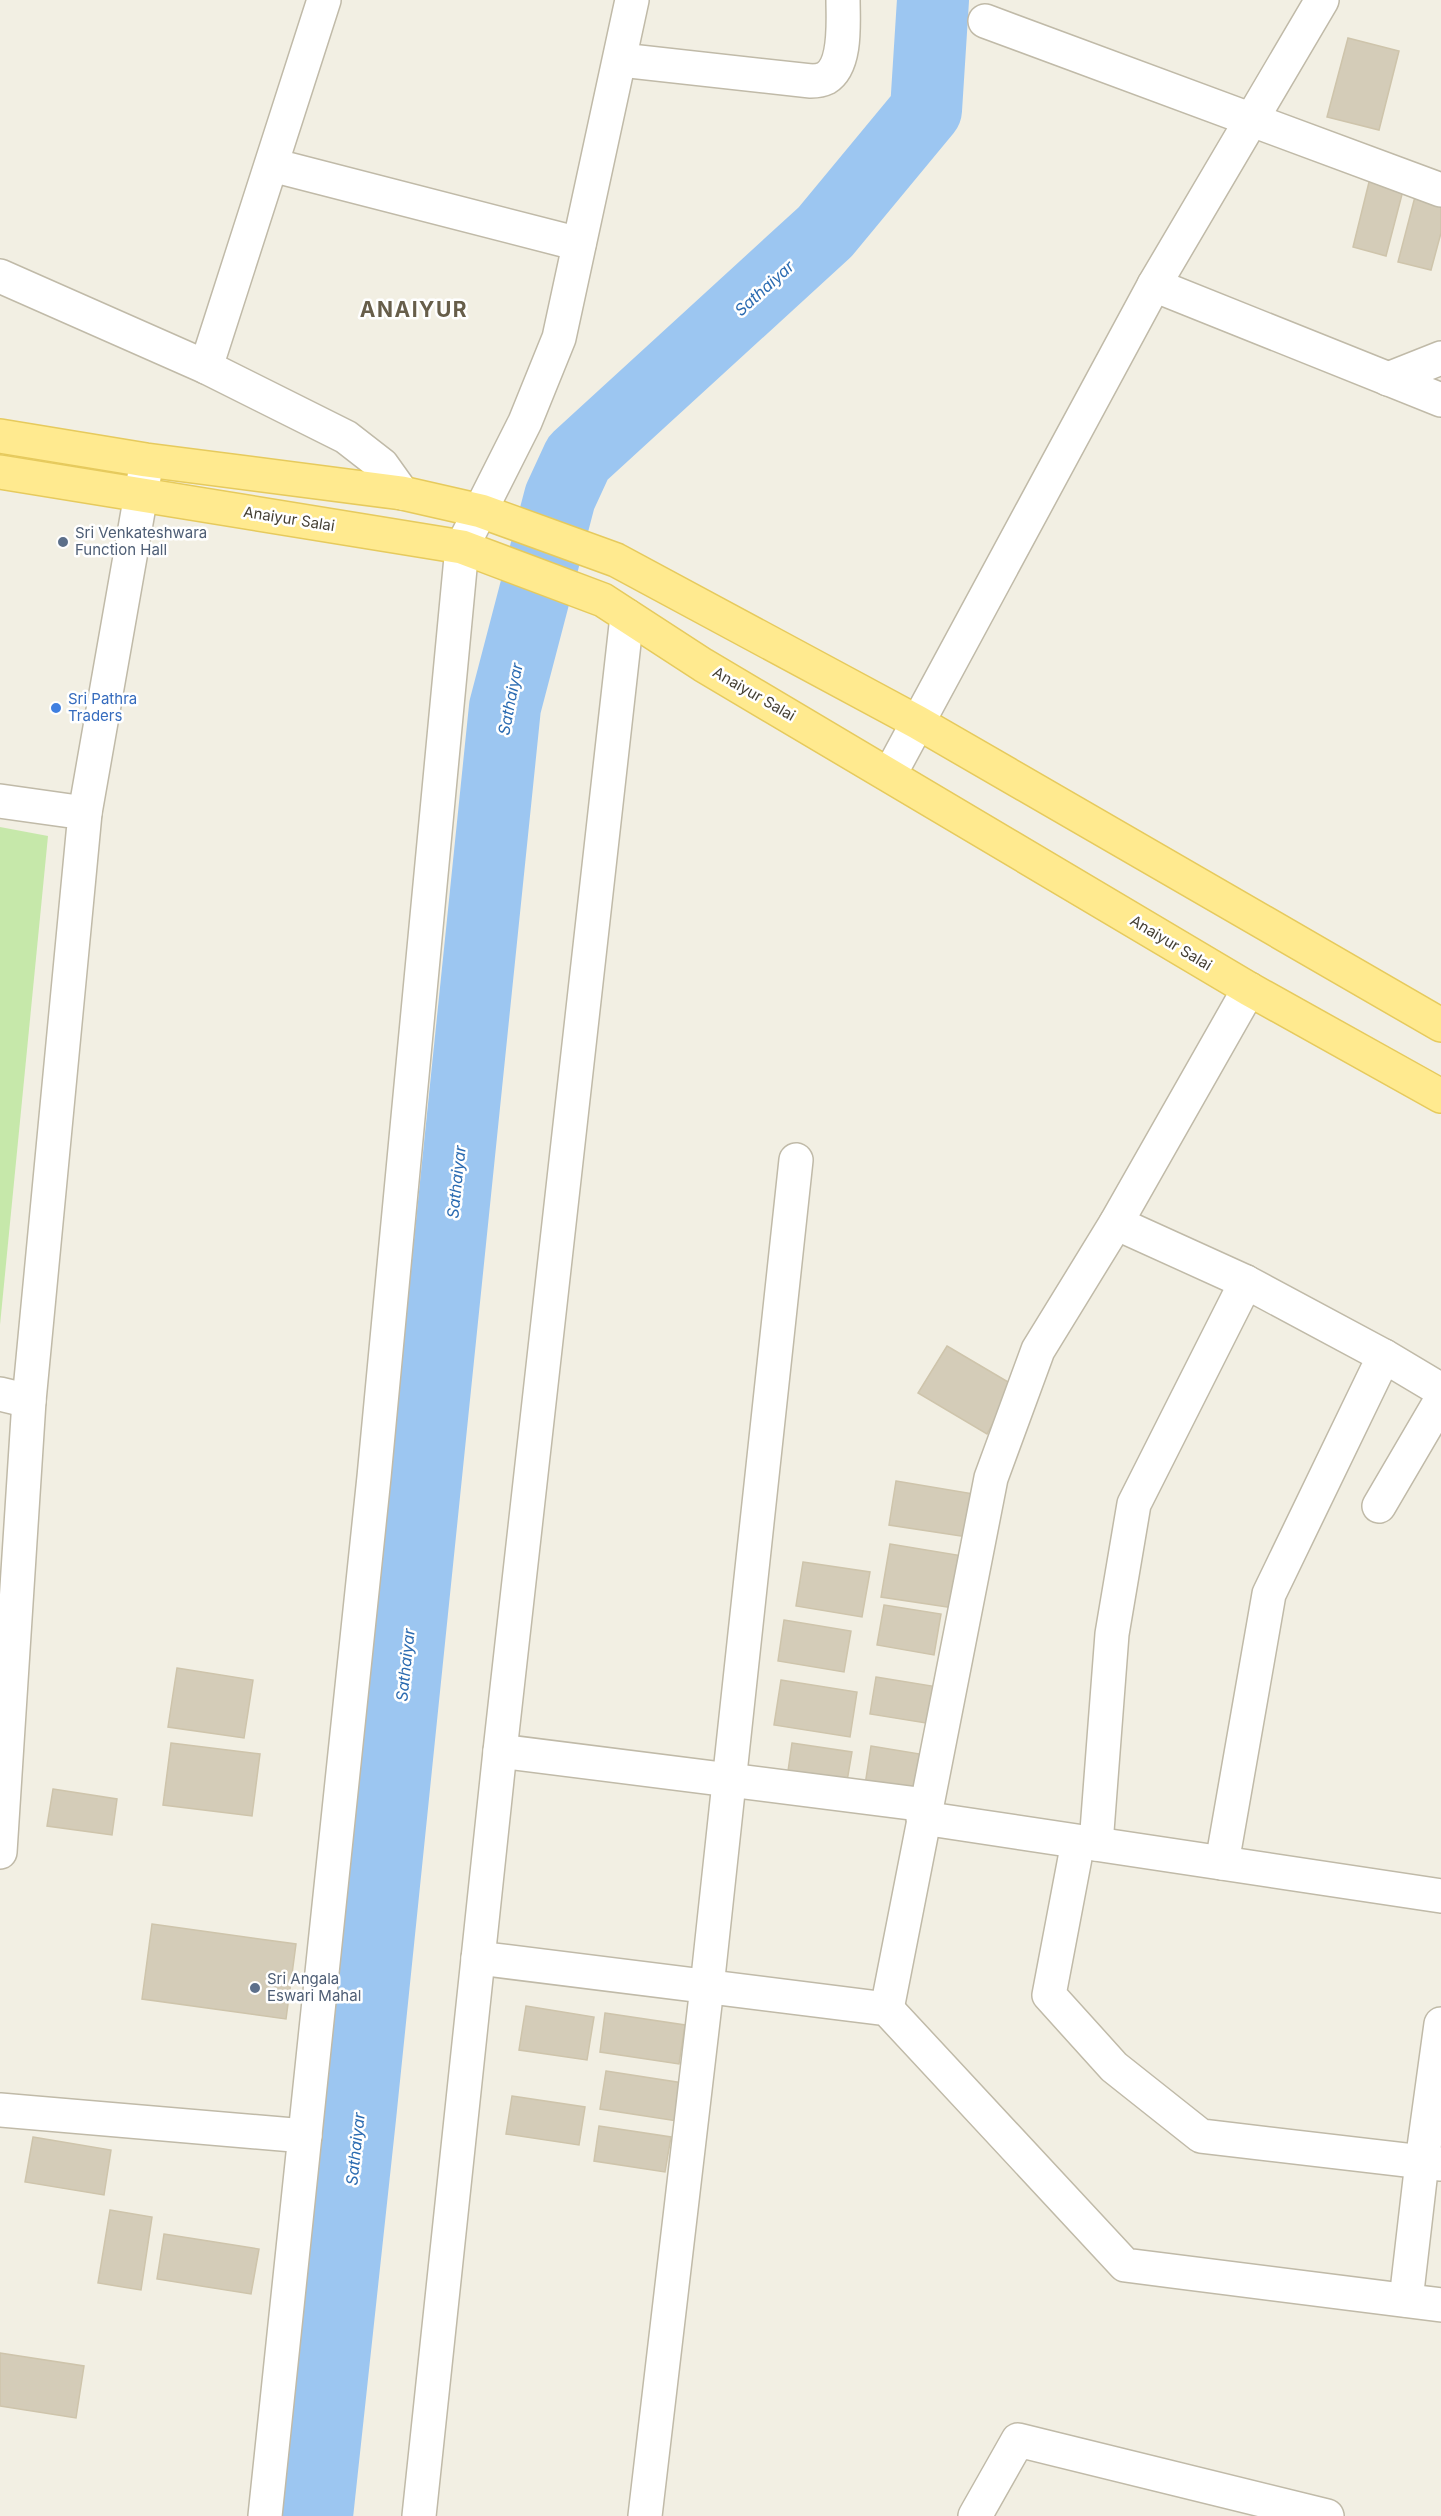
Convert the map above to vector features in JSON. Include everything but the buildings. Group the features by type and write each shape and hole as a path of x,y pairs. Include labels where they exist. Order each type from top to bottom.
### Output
{"main road":[{"path":"0,436 146,460 402,493 481,511 616,560 917,722 1441,1026"},
{"name":"Anaiyur Salai","path":"0,472 462,547 615,608 703,665 1249,989 1441,1096"}],"street":[{"path":"206,367 324,0"},
{"path":"265,2516 375,1465 462,547 525,422 559,338 621,60 632,0"},
{"path":"621,60 811,81 826,78 838,63 842,42 843,0"},
{"path":"890,774 1154,285 1322,0"},
{"path":"986,21 1441,190"},
{"path":"272,165 579,244"},
{"path":"0,276 206,367 346,437 382,465 402,493"},
{"path":"1154,285 1441,400"},
{"path":"1388,379 1441,358"},
{"path":"0,1852 15,1398 85,813 142,495 146,460"},
{"path":"419,2516 500,1751 615,608"},
{"path":"0,801 85,813"},
{"path":"886,2009 991,1478 1038,1350 1116,1223 1249,989"},
{"path":"645,2516 707,1987 796,1160"},
{"path":"1116,1223 1246,1282 1384,1356 1441,1390"},
{"path":"1246,1282 1134,1504 1112,1634 1087,1843 1048,1995 1114,2067 1201,2136 1431,2163"},
{"path":"1222,1863 1269,1594 1384,1356"},
{"path":"1379,1506 1441,1400"},
{"path":"500,1751 730,1780 925,1812 1087,1843 1441,1896"},
{"path":"478,1958 886,2009 1125,2265 1441,2305"},
{"path":"1406,2300 1431,2163 1441,2024"},
{"path":"0,2110 305,2136"},
{"path":"975,2516 1018,2440 1327,2516"}],"green space":[{"path":"0,827 48,836 0,1325"}],"waterway":[{"name":"Sathaiyar","path":"317,2516 505,707 560,497 578,458 825,232 926,110 933,0"}],"place":[{"name":"Sri Venkateshwara Function Hall","path":"63,542"},
{"name":"Sri Pathra Traders","path":"56,708"},
{"name":"Sri Angala Eswari Mahal","path":"255,1988"}],"district":[{"name":"ANAIYUR","path":"414,310"}]}
